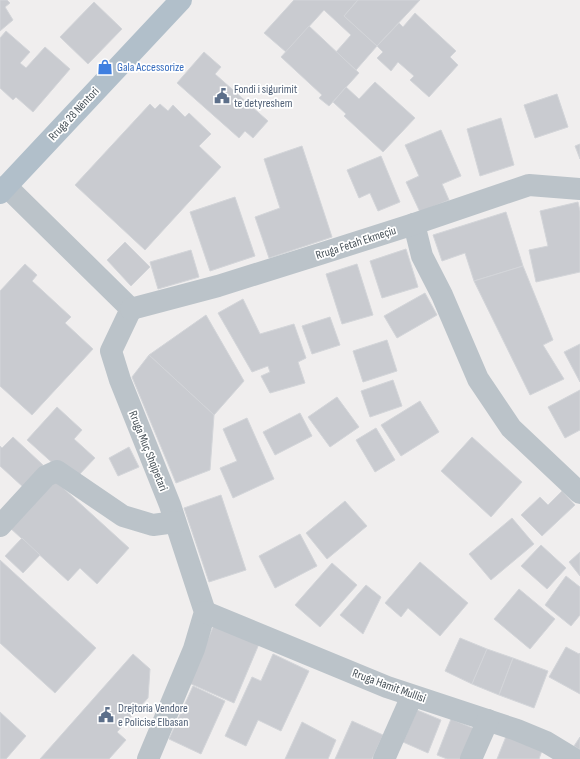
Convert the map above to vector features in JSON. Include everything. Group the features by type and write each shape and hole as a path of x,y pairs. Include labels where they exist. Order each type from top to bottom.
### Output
{"main road":[{"name":"Rruga 28 Nëntori","path":"3,190 181,0"}],"street":[{"name":"Rruga Fetah Ekmeçiu","path":"131,309 218,286 414,224 528,185 580,189"},
{"path":"3,190 131,309"},
{"path":"414,224 422,256 442,295 478,379 511,428 580,493"},
{"name":"Rruga Muç Shqipetari","path":"131,309 111,351 120,380 175,522 205,612"},
{"path":"0,526 46,476 57,471 123,516 153,525 175,522"},
{"path":"148,759 194,649 205,612"},
{"name":"Rruga Hamit Mullisi","path":"205,612 387,687 518,730 546,742 574,759"},
{"path":"384,759 412,696"},
{"path":"471,759 488,720"}],"building":[{"path":"0,0 7,0 10,3 5,7 13,20 0,31"},
{"path":"294,0 358,0 344,16 377,46 356,70 336,52 351,35 324,10 286,52 264,33"},
{"path":"358,0 420,0 377,46 344,16"},
{"path":"94,2 122,29 88,64 60,37"},
{"path":"415,13 456,51 450,57 458,65 429,97 410,80 414,76 398,62 391,71 377,58 383,52 377,46 399,23 403,27"},
{"path":"309,26 359,73 329,106 319,98 322,95 281,57"},
{"path":"6,31 30,52 20,63 26,68 45,47 70,69 33,112 16,97 13,100 0,88 0,38"},
{"path":"204,52 221,67 215,74 268,121 253,138 245,131 239,138 177,83"},
{"path":"375,82 415,118 383,152 344,116 346,114 333,102 346,87 359,99"},
{"path":"557,94 568,127 535,138 524,105"},
{"path":"150,104 155,109 160,104 168,111 173,105 185,117 189,113 211,134 199,146 221,167 145,250 75,185"},
{"path":"501,118 514,165 480,176 467,129"},
{"path":"441,130 461,176 442,184 449,200 420,212 406,182 419,176 405,145"},
{"path":"580,144 580,159 575,146"},
{"path":"302,146 332,237 269,258 255,217 280,208 264,159"},
{"path":"381,156 400,202 378,211 370,193 359,198 347,170"},
{"path":"235,197 255,256 210,271 190,212"},
{"path":"578,202 580,211 580,272 536,282 529,250 548,246 540,211"},
{"path":"506,212 523,266 474,281 465,253 442,261 433,235"},
{"path":"125,242 150,267 131,286 107,260"},
{"path":"406,249 418,287 382,298 370,261"},
{"path":"191,250 199,277 158,289 150,262"},
{"path":"25,264 37,275 32,281 71,317 65,323 93,349 32,415 0,386 0,291"},
{"path":"357,264 373,315 342,324 326,274"},
{"path":"523,266 553,340 543,345 564,379 530,395 474,281"},
{"path":"425,293 437,315 397,338 384,316"},
{"path":"243,299 260,334 294,324 306,358 298,362 305,383 270,393 261,376 270,372 268,366 252,372 218,313"},
{"path":"206,315 244,381 214,415 149,355"},
{"path":"330,317 340,345 312,354 302,326"},
{"path":"387,340 397,371 363,382 353,351"},
{"path":"580,344 580,382 564,352"},
{"path":"149,355 214,415 210,470 176,483 132,377"},
{"path":"393,380 402,406 370,417 361,391"},
{"path":"580,390 580,430 565,438 548,407"},
{"path":"337,397 359,427 330,447 308,417"},
{"path":"420,401 439,432 401,456 381,425"},
{"path":"57,407 82,430 74,439 95,458 77,477 57,467 27,440"},
{"path":"300,413 312,436 275,455 263,432"},
{"path":"247,418 274,479 233,498 220,468 237,461 223,429"},
{"path":"376,428 395,460 375,472 356,440"},
{"path":"13,437 43,465 23,487 0,466 0,446 2,448"},
{"path":"472,437 522,482 491,517 441,471"},
{"path":"129,447 139,467 118,476 109,458"},
{"path":"52,478 129,548 97,584 80,568 68,581 9,527"},
{"path":"562,491 575,505 542,536 521,515 540,497 548,505"},
{"path":"221,495 246,570 209,582 184,508"},
{"path":"345,501 367,526 327,559 306,533"},
{"path":"512,518 534,544 491,580 469,554"},
{"path":"300,534 317,566 275,588 259,556"},
{"path":"22,538 40,555 23,573 5,556"},
{"path":"541,545 566,568 547,589 521,566"},
{"path":"580,552 580,576 569,562"},
{"path":"0,560 96,648 55,693 0,643"},
{"path":"420,562 468,603 440,636 408,608 401,617 385,603"},
{"path":"332,563 357,585 320,627 295,605"},
{"path":"566,576 580,587 580,615 571,626 545,605"},
{"path":"366,585 381,597 363,634 340,615"},
{"path":"519,589 555,619 530,649 494,619"},
{"path":"214,625 259,644 234,703 189,683"},
{"path":"460,638 487,649 472,684 445,671"},
{"path":"566,647 579,654 580,653 580,694 549,677"},
{"path":"487,649 513,658 499,695 472,684"},
{"name":"Drejtoria Vendore e Policise Elbasan","path":"133,654 150,669 148,698 117,732 126,740 109,759 40,759"},
{"path":"273,654 309,671 281,731 258,720 246,746 225,736 252,677 261,681"},
{"path":"513,658 548,671 534,708 499,695"},
{"path":"193,686 225,701 201,754 169,739"},
{"path":"417,710 441,720 428,753 403,742"},
{"path":"0,712 26,736 6,759 0,759"},
{"path":"451,719 475,729 464,759 447,759 437,755"},
{"path":"352,721 383,735 372,759 335,759"},
{"path":"302,722 336,740 328,759 285,759"},
{"path":"507,734 543,748 539,759 497,759"},
{"path":"580,737 580,750 574,746"}],"place":[{"name":"Gala Accessorize","path":"105,67"},
{"name":"Fondi i sigurimit te detyreshem","path":"222,96"},
{"name":"Drejtoria Vendore e Policise Elbasan","path":"106,715"}]}
